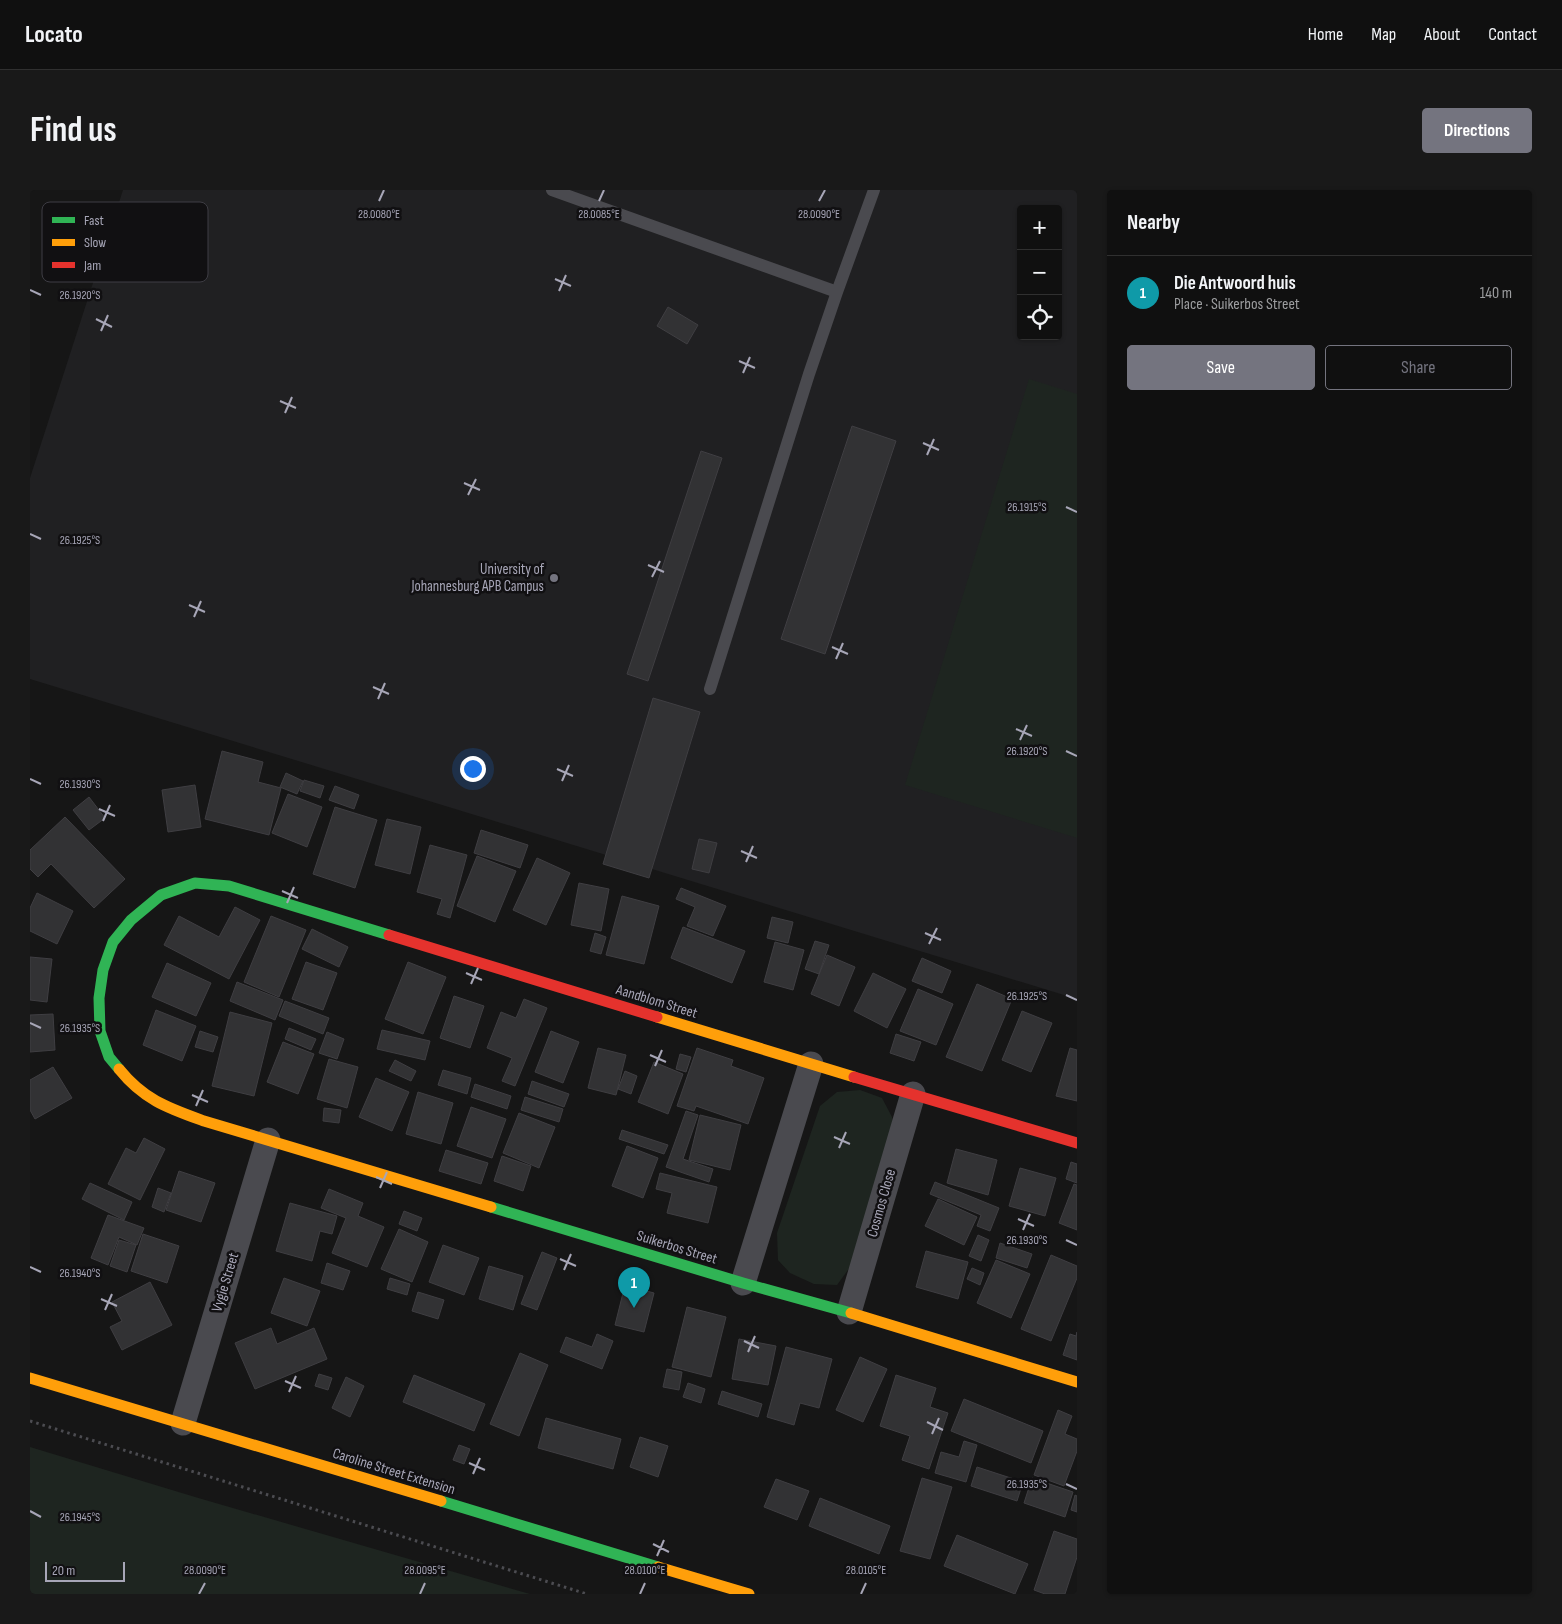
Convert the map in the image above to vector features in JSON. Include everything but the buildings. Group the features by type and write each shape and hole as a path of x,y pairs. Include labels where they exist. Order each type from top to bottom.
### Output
{"street":[{"name":"Aandblom Street","path":"268,1140 204,1121 161,1105 130,1083 109,1057 100,1031 99,998 102,970 113,942 132,920 161,895 195,884 230,886 810,1064 1077,1143"},
{"path":"743,1283 810,1064"},
{"name":"Cosmos Close","path":"849,1312 913,1094"},
{"name":"Suikerbos Street","path":"268,1140 743,1283 849,1312 1077,1382"},
{"name":"Vygie Street","path":"182,1423 268,1140"},
{"name":"Caroline Street Extension","path":"30,1378 749,1594"}],"lane":[{"path":"552,190 837,292"},
{"path":"710,689 809,374 874,190"}],"path":[{"path":"30,1421 588,1594"}],"shaded area":[{"name":"University of Johannesburg APB Campus","path":"123,190 1077,190 1077,999 30,679 30,478 93,282 208,282 208,202 119,202"},
{"path":"1029,379 1077,394 1077,838 905,785"},
{"path":"860,1090 882,1098 892,1117 895,1132 853,1263 837,1285 814,1284 790,1273 778,1260 777,1233 820,1106 837,1092"},
{"path":"30,1447 195,1497 530,1594 30,1594"}],"traffic: fast":[{"path":"119,1069 109,1057 100,1031 99,998 103,970 113,942 131,920 161,895 195,883 229,886 389,935"},
{"path":"491,1207 743,1283 851,1313"},
{"path":"441,1501 658,1567"}],"traffic: slow":[{"path":"657,1017 854,1077"},
{"path":"119,1069 128,1080 147,1096 168,1107 204,1121 491,1207"},
{"path":"851,1313 1077,1382"},
{"path":"30,1378 441,1501"},
{"path":"658,1567 749,1594"}],"traffic: jam":[{"path":"389,935 657,1017"},
{"path":"854,1077 1077,1143"}],"place":[{"name":"University of Johannesburg APB Campus","path":"554,578"},
{"name":"Die Antwoord huis","path":"634,1308"}]}
